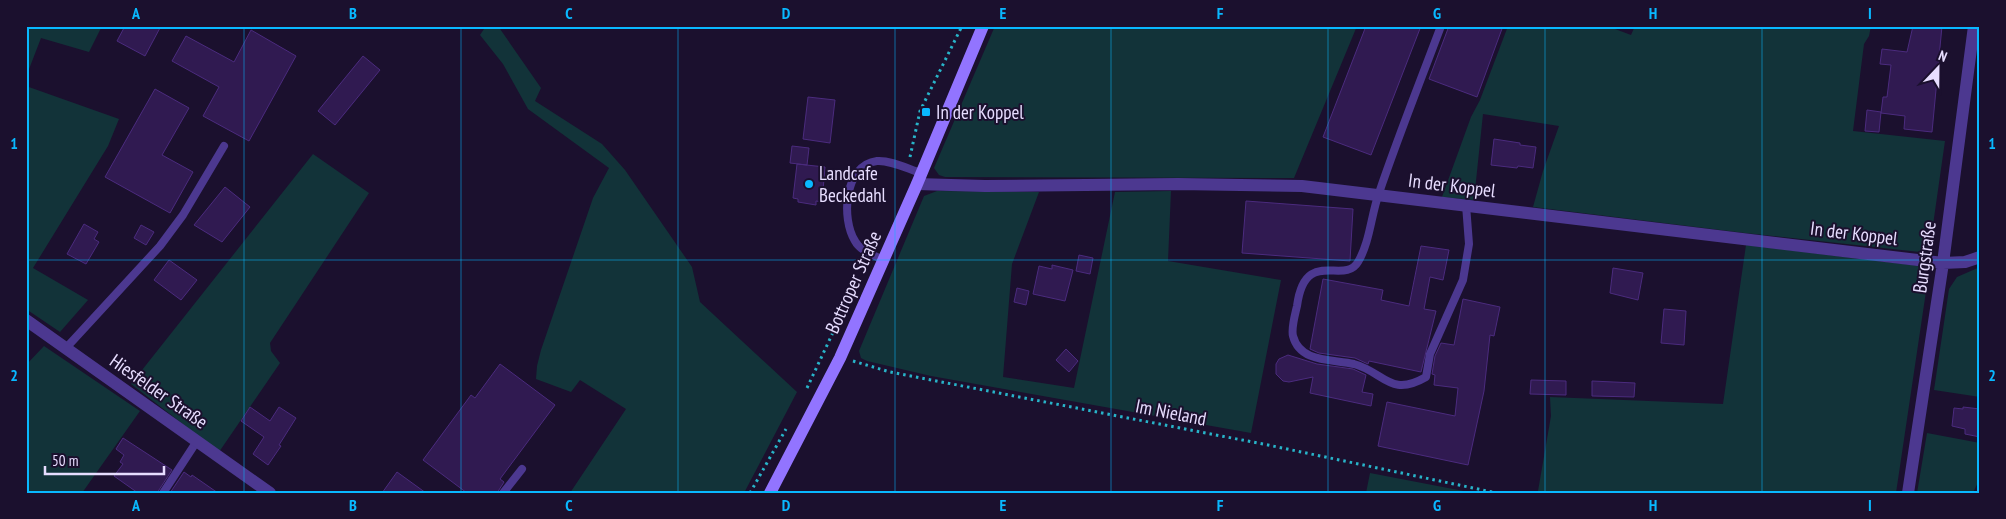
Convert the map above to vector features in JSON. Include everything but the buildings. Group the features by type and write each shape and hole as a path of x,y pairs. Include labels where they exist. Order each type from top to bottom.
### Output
{"main road":[{"name":"Bottroper Straße","path":"770,493 840,358 919,179 983,26"}],"street":[{"name":"Burgstraße","path":"1908,493 1943,263 1974,26"},
{"name":"In der Koppel","path":"919,179 985,186 1178,184 1302,186 1943,263 1966,262 1980,257"},
{"name":"Hiesfelder Straße","path":"26,320 270,493"}],"lane":[{"path":"1441,26 1378,195 1362,254 1357,265 1348,270 1326,270 1312,273 1305,279 1299,291 1292,334 1297,348 1308,356 1365,367 1390,383 1407,385 1426,377 1430,354 1462,280 1470,244 1466,205"},
{"path":"66,348 160,246 183,214 224,146"},
{"path":"883,260 860,248 855,242 848,226 847,204 856,174 866,164 878,161 888,162 919,179"},
{"path":"163,493 197,441"},
{"path":"503,493 522,469"}],"path":[{"name":"Im Nieland","path":"840,358 890,372 1268,445 1497,493"}],"green space":[{"path":"26,26 102,26 89,52 41,38 26,77"},
{"path":"486,26 498,26 541,88 535,101 602,144 625,170 692,267 700,302 797,392 744,493 570,493 626,409 580,380 571,392 536,379 537,366 593,198 609,168 528,109 503,64 480,35"},
{"path":"995,26 1357,26 1294,178 945,177 939,175 934,168"},
{"path":"1508,26 1607,26 1631,35 1635,26 1871,26 1869,36 1864,44 1853,131 1945,141 1929,253 1533,207 1559,126 1483,114 1474,200 1442,197 1471,117 1480,100"},
{"path":"26,86 119,119 108,146 33,268 88,300 60,332 26,309"},
{"path":"313,154 369,193 270,343 271,351 280,363 219,452 131,384"},
{"path":"937,191 1039,192 1012,264 1003,377 1074,388 1115,192 1171,191 1168,261 1281,280 1251,433 931,376 861,358 859,351 924,196"},
{"path":"1746,245 1920,266 1926,270 1928,278 1896,493 1545,493 1538,491 1551,416 1550,397 1723,404"},
{"path":"1980,267 1980,397 1934,390 1949,289 1957,277"},
{"path":"44,346 140,411 82,493 26,493 26,365"},
{"path":"1927,433 1980,443 1980,478 1973,493 1917,493"},
{"path":"1370,473 1474,493 1366,493"}],"place":[{"name":"In der Koppel","path":"926,112"},
{"name":"Landcafe Beckedahl","path":"809,184"}]}
